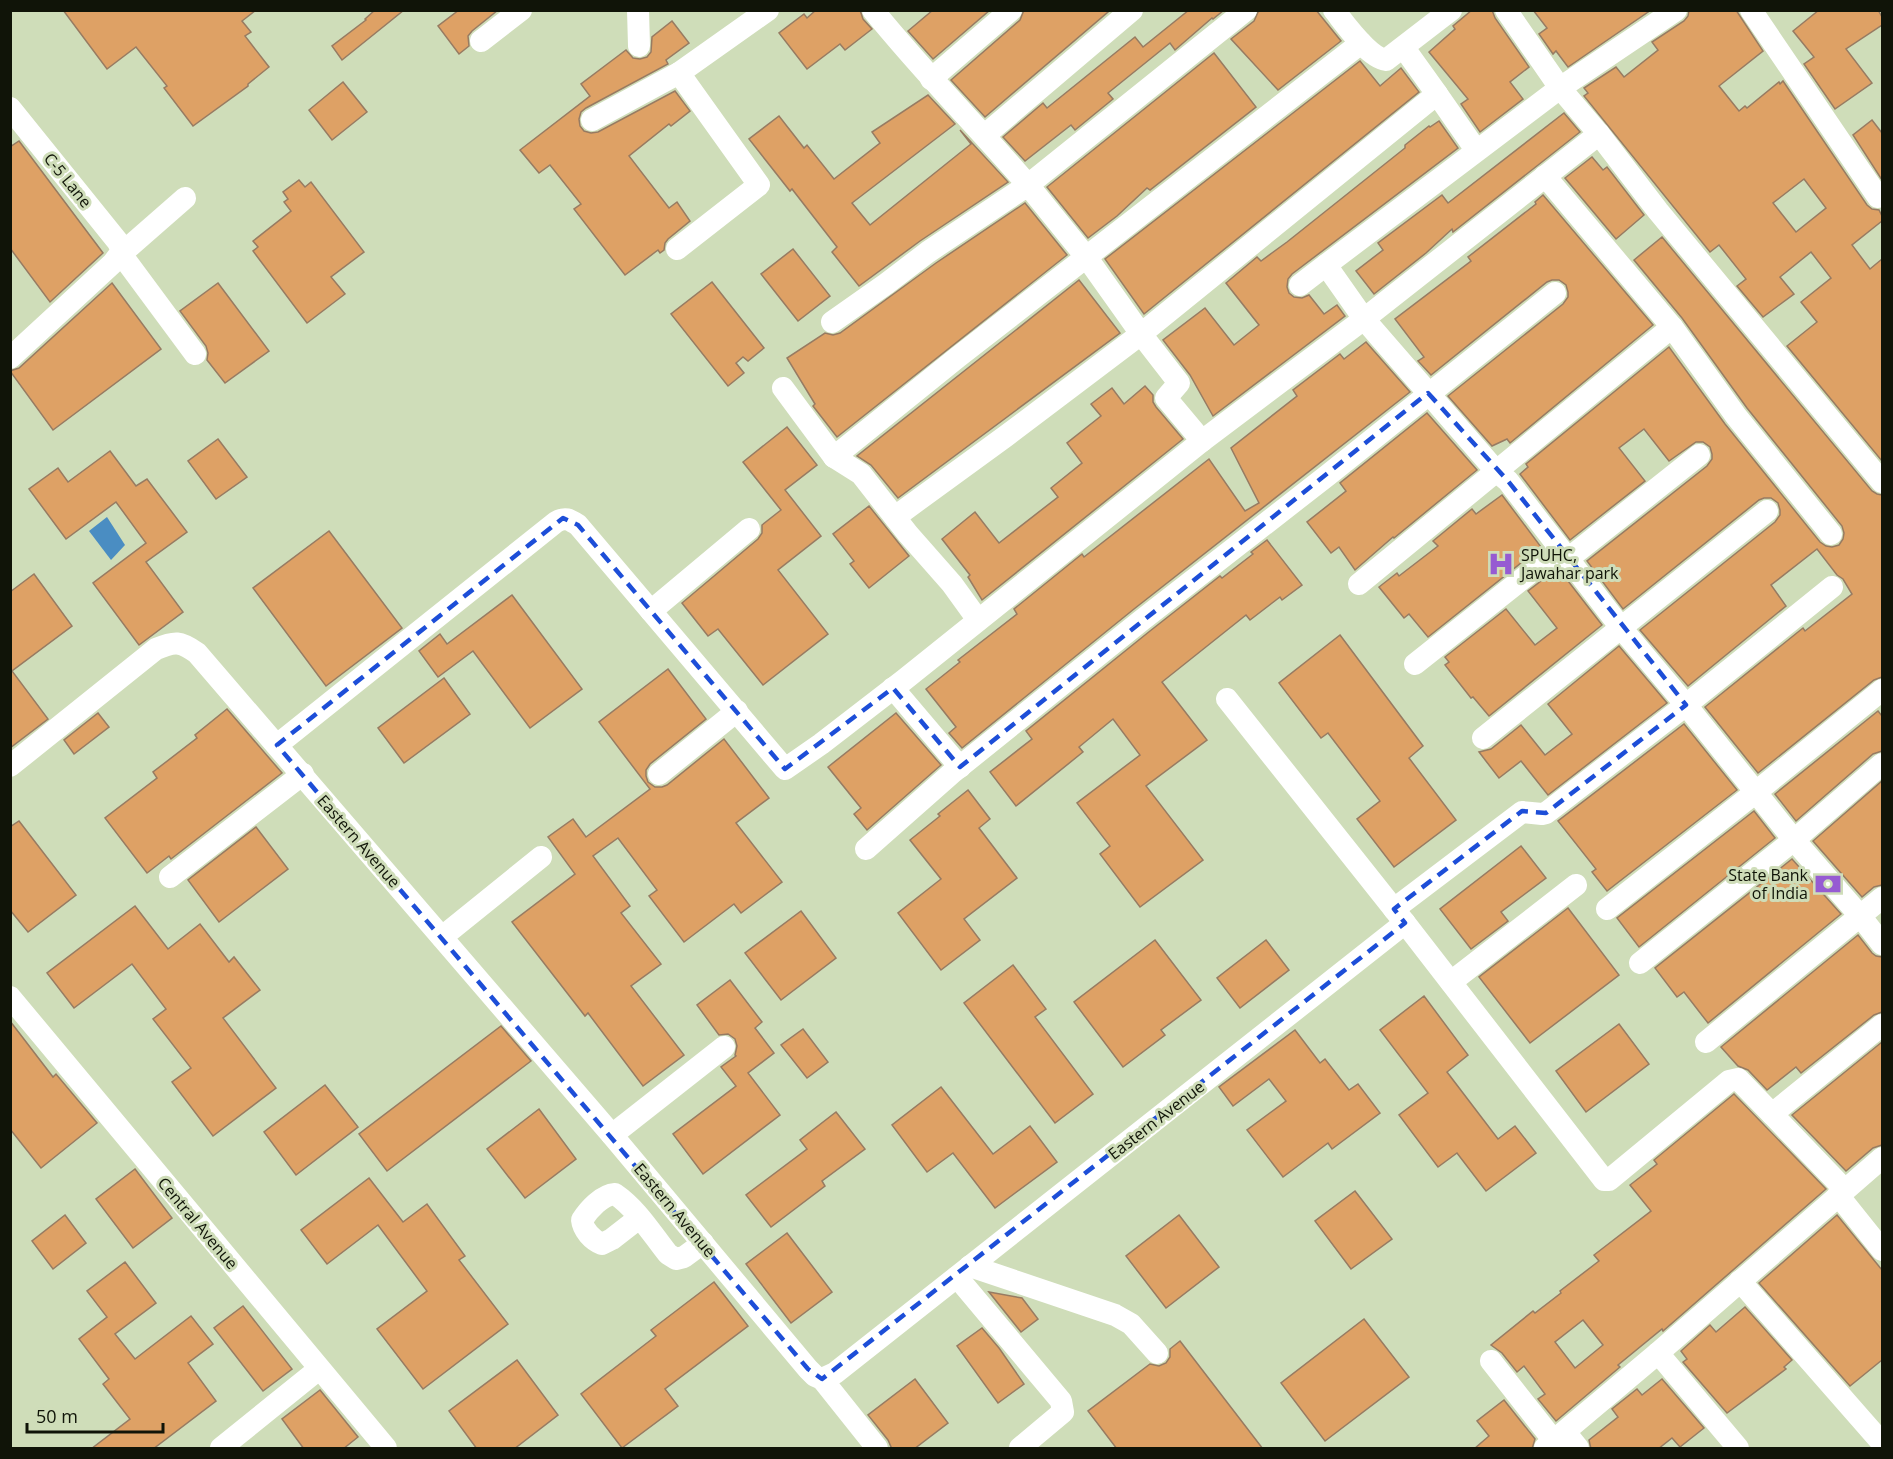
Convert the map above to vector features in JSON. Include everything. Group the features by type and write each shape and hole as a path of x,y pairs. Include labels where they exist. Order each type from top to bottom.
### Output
{"street":[{"path":"481,41 521,10"},
{"path":"638,10 639,46"},
{"path":"592,120 679,74 768,10"},
{"path":"873,10 931,79 985,135 1087,258 1140,334 1179,383 1166,398 1202,441"},
{"path":"931,79 1011,10"},
{"path":"985,135 1132,10"},
{"path":"832,322 928,252 1028,185 1246,10"},
{"path":"1334,10 1361,43 1382,60 1390,58 1404,48 1451,10"},
{"path":"1506,10 1560,88 1599,134 1658,211 1882,482"},
{"path":"1300,285 1560,88 1676,10"},
{"path":"1751,10 1878,197"},
{"path":"834,457 958,357 1361,43"},
{"path":"1404,48 1476,150"},
{"path":"677,249 759,185 679,74"},
{"path":"895,517 1140,334 1437,94"},
{"name":"C-5 Lane","path":"10,108 118,242 122,248 121,254 195,354"},
{"path":"277,745 563,518 570,519 578,525 785,769 893,688 1202,441 1364,319 1599,134"},
{"path":"1545,176 1672,327 1736,416 1831,534"},
{"path":"10,358 121,254 185,198"},
{"path":"1326,265 1364,319 1496,471 1508,481 1622,629 1882,944"},
{"path":"866,849 960,767 1142,620 1555,293"},
{"path":"1359,584 1672,327"},
{"path":"783,388 834,457 861,474 952,584 978,620"},
{"path":"1415,664 1699,455"},
{"path":"1483,738 1767,511"},
{"path":"651,611 749,529"},
{"name":"Eastern Avenue","path":"10,766 156,649 171,643 184,644 197,653 612,1135 808,1369 822,1379 835,1374 963,1272 1400,916 1521,812 1546,813 1686,705 1832,587"},
{"path":"893,688 960,767"},
{"path":"1607,909 1882,690"},
{"path":"1227,699 1606,1180 1609,1180 1729,1081 1738,1079 1841,1192 1882,1250"},
{"path":"659,774 736,711"},
{"path":"1640,963 1794,840 1882,764"},
{"path":"170,877 303,774"},
{"path":"442,937 541,857"},
{"path":"1451,982 1576,885"},
{"path":"1706,1042 1882,898"},
{"name":"Central Avenue","path":"10,997 386,1449"},
{"path":"1772,1114 1882,1025"},
{"path":"612,1135 724,1047"},
{"path":"1491,1360 1560,1442 1658,1353 1882,1158"},
{"path":"639,1218 668,1254 676,1259 684,1257 703,1243"},
{"path":"963,1272 1115,1315 1131,1324 1157,1353"},
{"path":"963,1272 1061,1401 1063,1412 1020,1449"},
{"path":"1740,1281 1882,1443"},
{"path":"1658,1353 1738,1449"},
{"path":"220,1449 319,1369"},
{"path":"822,1379 877,1449"}],"highlighted area":[{"path":"1428,393 1508,481 1686,705 1546,813 1522,811 1394,909 1405,923 822,1379 808,1369 277,745 563,518 578,525 785,769 893,688 960,767"}],"water":[{"path":"107,517 125,545 111,560 89,531"}],"building":[{"path":"63,10 256,10 242,21 251,32 245,36 269,67 248,86 193,126 164,88 167,86 136,47 107,69"},
{"path":"375,10 404,10 342,60 332,46 366,20"},
{"path":"459,10 498,10 472,31 468,36 469,46 459,54 438,26"},
{"path":"816,10 860,10 863,19 872,29 845,50 840,44 807,69 779,33 804,14 807,18"},
{"path":"933,10 990,10 933,59 908,31"},
{"path":"1024,10 1107,10 1108,12 985,117 951,80 1020,20"},
{"path":"1189,10 1224,10 1175,50 1170,43 1108,93 1113,99 1075,130 1071,125 1025,161 1003,137 1043,103 1047,108 1135,37 1143,47"},
{"path":"1259,10 1316,10 1341,41 1278,90 1231,39 1254,21"},
{"path":"1472,10 1492,10 1495,18 1529,67 1510,82 1523,99 1480,132 1461,104 1468,99 1429,52 1455,29 1453,26"},
{"path":"1533,10 1651,10 1568,67 1556,51 1553,54 1539,34 1547,28"},
{"path":"1689,10 1736,10 1763,51 1719,86 1739,111 1745,106 1747,108 1783,81 1867,205 1879,210 1882,216 1882,221 1852,245 1870,269 1882,259 1882,461 1787,346 1817,322 1801,302 1831,278 1811,252 1780,277 1794,294 1763,317 1737,286 1746,279 1719,245 1710,252 1584,96 1588,93 1584,88 1616,67 1624,77 1658,50 1652,42 1688,16","holes":["1804,179 1826,208 1796,232 1773,203"]},
{"path":"1819,10 1878,10 1882,17 1882,25 1846,49 1872,83 1835,109 1804,64 1814,57 1793,31"},
{"path":"672,21 689,43 666,60 668,64 586,108 581,112 579,119 584,131 598,132 675,91 690,111 671,126 669,124 629,156 669,208 677,202 690,221 668,239 664,250 660,253 658,250 625,275 574,209 581,204 550,165 539,173 520,150 590,96 581,84 626,50 633,58 647,57 651,52 652,37"},
{"path":"1214,53 1256,107 1150,190 1147,188 1117,216 1088,238 1047,187"},
{"path":"1360,61 1380,86 1401,68 1419,92 1144,314 1105,259"},
{"path":"343,82 367,112 332,140 309,110"},
{"path":"928,95 955,124 852,203 870,225 971,144 960,130 1008,182 920,241 859,286 832,252 837,247 749,139 779,116 804,148 807,145 834,179 880,143 872,132"},
{"path":"1564,113 1580,132 1453,232 1452,229 1374,294 1356,271 1383,250 1378,243 1442,195 1448,203"},
{"path":"1872,120 1882,133 1882,180 1853,135"},
{"path":"1439,121 1458,148 1288,279 1289,293 1294,297 1302,298 1309,295 1324,314 1337,305 1345,316 1213,416 1190,375 1163,340 1205,308 1234,345 1259,325 1226,283 1257,257 1261,261 1287,242 1405,148 1405,145"},
{"path":"19,141 103,253 50,302 10,248 10,147"},
{"path":"1592,157 1603,170 1607,167 1644,215 1616,239 1565,178"},
{"path":"299,180 305,187 311,182 364,252 331,277 345,294 307,323 253,251 258,247 253,241 291,211 284,202 288,199 283,192"},
{"path":"1543,195 1653,325 1510,443 1507,439 1492,446 1448,396 1563,304 1568,297 1566,285 1559,280 1547,282 1431,375 1418,361 1424,357 1395,319 1471,261 1468,257 1536,204 1535,202"},
{"path":"1025,203 1067,255 837,437 813,406 815,404 787,358 825,333 833,335 840,333 936,263"},
{"path":"1662,237 1872,491 1882,495 1882,677 1874,680 1758,773 1705,707 1803,628 1805,631 1852,594 1843,579 1837,575 1817,549 1771,585 1786,606 1688,686 1640,630 1775,522 1780,515 1778,503 1771,498 1759,500 1623,609 1587,561 1707,466 1712,459 1710,447 1703,442 1696,442 1669,461 1644,429 1619,448 1645,481 1570,540 1520,474 1528,467 1526,464 1669,347 1725,424 1820,542 1832,547 1839,545 1843,539 1842,526 1747,408 1682,318 1634,260"},
{"path":"793,249 830,296 798,321 761,274"},
{"path":"1079,280 1120,333 898,498 871,465 857,456"},
{"path":"712,282 764,348 748,361 743,357 736,363 744,373 728,386 671,314"},
{"path":"112,283 161,349 53,430 10,371 19,368"},
{"path":"218,283 269,351 225,383 207,360 206,346 180,311"},
{"path":"1366,342 1410,392 1134,609 962,748 949,733 956,727 926,689 960,662 958,660 1017,614 1014,609 1082,554 1084,557 1209,459 1245,511 1259,503 1231,448 1297,396 1293,390 1340,354 1344,359"},
{"path":"1145,386 1153,395 1156,407 1183,439 982,600 968,577 970,575 942,539 975,512 999,543 1058,497 1051,488 1082,463 1067,443 1101,416 1091,404 1112,388 1124,404"},
{"path":"1427,413 1477,470 1355,570 1339,547 1331,553 1307,522 1346,491 1340,483"},
{"path":"787,427 817,465 785,490 821,536 778,570 828,634 763,685 718,629 708,636 682,603 758,539 762,533 762,525 781,510 743,462"},
{"path":"218,439 247,477 216,499 188,461"},
{"path":"110,451 136,486 147,479 187,532 146,562 183,612 139,645 93,583 146,543 116,502 66,539 29,489 58,468 68,482"},
{"path":"1502,495 1541,547 1428,637 1409,614 1404,618 1379,587 1397,573 1399,576 1438,546 1433,541 1472,509 1476,514"},
{"path":"869,506 909,556 869,588 850,564 854,561 833,534"},
{"path":"329,531 402,628 326,686 253,588"},
{"path":"1267,540 1302,585 1282,600 1280,597 1250,620 1246,615 1162,682 1207,740 1146,786 1203,860 1140,907 1100,854 1110,846 1077,803 1140,755 1113,719 1079,747 1083,752 1016,806 990,772 1032,739 1026,731 1220,576 1222,578 1253,554 1251,552"},
{"path":"1558,568 1602,625 1489,716 1473,697 1471,698 1445,665 1449,662 1445,657 1506,609 1535,645 1557,628 1528,591"},
{"path":"34,574 72,626 12,671 48,719 10,748 10,592"},
{"path":"512,595 582,689 530,728 473,651 438,677 419,651 440,634 447,644"},
{"path":"1340,635 1423,746 1409,758 1456,820 1394,867 1357,819 1380,801 1328,733 1321,738 1279,683"},
{"path":"1619,646 1667,703 1548,795 1521,761 1499,778 1479,752 1491,749 1521,725 1545,755 1572,734 1548,704"},
{"path":"668,669 706,719 650,764 646,770 648,782 655,787 667,785 724,739 769,798 736,823 782,882 741,913 734,904 684,942 649,896 657,890 618,838 593,856 630,906 621,913 661,964 631,986 684,1055 643,1086 588,1013 585,1016 512,922 575,874 548,837 573,819 586,837 650,789 599,722"},
{"path":"444,678 470,714 404,763 378,728"},
{"path":"227,709 282,773 171,859 169,856 147,873 105,818 157,778 153,772 197,738 195,735"},
{"path":"1878,711 1882,716 1882,751 1873,754 1796,821 1775,794"},
{"path":"98,713 109,727 74,754 64,740"},
{"path":"896,713 941,765 867,830 854,814 861,808 828,767"},
{"path":"1684,724 1737,790 1607,891 1592,872 1596,869 1558,821"},
{"path":"1882,781 1882,885 1874,887 1862,897 1813,841"},
{"path":"968,790 990,819 979,828 1017,878 964,919 980,940 941,970 898,913 941,879 910,840"},
{"path":"1754,811 1775,838 1639,947 1617,918"},
{"path":"19,821 76,895 28,932 10,910 10,827"},
{"path":"256,827 288,869 219,922 188,880"},
{"path":"1521,846 1546,878 1501,912 1508,921 1471,949 1440,909"},
{"path":"1792,859 1841,914 1708,1023 1684,992 1677,997 1655,968"},
{"path":"135,906 168,949 200,924 229,962 234,957 260,990 223,1018 276,1088 213,1136 172,1082 191,1068 153,1019 166,1009 132,964 74,1008 47,973"},
{"path":"1568,908 1619,975 1530,1043 1479,977"},
{"path":"801,911 836,958 781,1000 745,953"},
{"path":"1858,935 1872,953 1882,957 1882,1012 1874,1015 1801,1073 1796,1067 1767,1090 1748,1070 1738,1066 1721,1047"},
{"path":"1155,940 1201,1000 1161,1030 1165,1035 1123,1067 1074,1002"},
{"path":"1266,940 1289,970 1240,1008 1217,978"},
{"path":"1013,965 1046,1009 1035,1017 1093,1094 1055,1123 964,1003"},
{"path":"730,980 762,1022 755,1028 774,1053 748,1073 780,1115 703,1174 673,1134 736,1086 721,1067 736,1056 735,1039 728,1034 719,1035 697,1005"},
{"path":"1424,996 1468,1055 1447,1072 1498,1139 1515,1126 1536,1153 1486,1191 1457,1153 1438,1167 1399,1115 1428,1093 1380,1030"},
{"path":"10,1021 53,1077 56,1074 97,1123 41,1168 10,1129"},
{"path":"1619,1024 1649,1064 1586,1112 1556,1071"},
{"path":"501,1026 531,1061 387,1171 359,1134"},
{"path":"803,1029 828,1062 807,1078 781,1045"},
{"path":"1295,1030 1320,1063 1325,1059 1349,1090 1358,1084 1380,1113 1332,1149 1328,1143 1283,1177 1247,1130 1286,1101 1269,1079 1233,1106 1219,1087"},
{"path":"1882,1042 1882,1145 1873,1148 1846,1171 1792,1115"},
{"path":"325,1085 358,1127 296,1175 264,1132"},
{"path":"941,1087 993,1154 1030,1126 1057,1162 995,1208 953,1153 927,1172 892,1125"},
{"path":"1734,1094 1826,1189 1663,1331 1662,1329 1618,1365 1620,1367 1556,1421 1538,1399 1545,1394 1524,1366 1517,1372 1502,1353 1491,1345 1533,1311 1535,1313 1561,1293 1560,1291 1599,1261 1594,1255 1651,1211 1630,1185 1657,1164 1654,1160","holes":["1583,1320 1603,1345 1575,1368 1555,1342"]},
{"path":"539,1109 576,1159 525,1198 487,1149"},
{"path":"836,1112 865,1149 822,1181 825,1186 771,1227 746,1195 807,1149 800,1140"},
{"path":"135,1169 172,1218 133,1248 96,1199"},
{"path":"369,1178 403,1222 427,1204 465,1256 459,1260 508,1324 423,1389 377,1329 427,1291 378,1225 327,1264 301,1230"},
{"path":"1355,1191 1392,1239 1351,1269 1315,1221"},
{"path":"65,1215 86,1243 53,1269 32,1241"},
{"path":"1179,1215 1219,1267 1166,1308 1126,1256"},
{"path":"1837,1215 1882,1270 1882,1360 1850,1386 1759,1283"},
{"path":"787,1233 832,1292 791,1323 746,1264"},
{"path":"125,1262 156,1303 115,1334 135,1359 191,1316 213,1344 188,1363 216,1401 153,1449 91,1449 130,1419 103,1384 109,1379 79,1339 107,1317 87,1291"},
{"path":"714,1282 748,1326 665,1389 678,1406 622,1448 581,1394 656,1336 651,1330"},
{"path":"989,1292 1022,1298 1038,1319 1021,1332"},
{"path":"243,1306 292,1369 263,1391 214,1328"},
{"path":"1745,1307 1792,1360 1784,1367 1786,1369 1727,1413 1683,1362 1687,1359 1681,1351 1710,1325 1716,1332"},
{"path":"1364,1319 1409,1377 1325,1441 1281,1383"},
{"path":"982,1328 1024,1384 998,1403 957,1346"},
{"path":"1180,1341 1263,1449 1117,1449 1088,1411 1150,1364 1159,1366 1166,1363 1170,1357 1170,1349"},
{"path":"517,1360 558,1415 514,1449 477,1449 449,1411"},
{"path":"915,1379 948,1423 914,1449 892,1449 888,1440 868,1415"},
{"path":"1662,1379 1704,1428 1680,1447 1672,1438 1658,1449 1591,1449 1589,1440 1618,1417 1612,1409 1637,1389 1642,1395"},
{"path":"320,1390 358,1437 343,1449 304,1449 282,1419"},
{"path":"1504,1400 1535,1439 1532,1449 1474,1449 1489,1436 1477,1421"}],"place":[{"name":"SPUHC, Jawahar park","path":"1501,564"},
{"name":"State Bank of India","path":"1828,884"}]}
